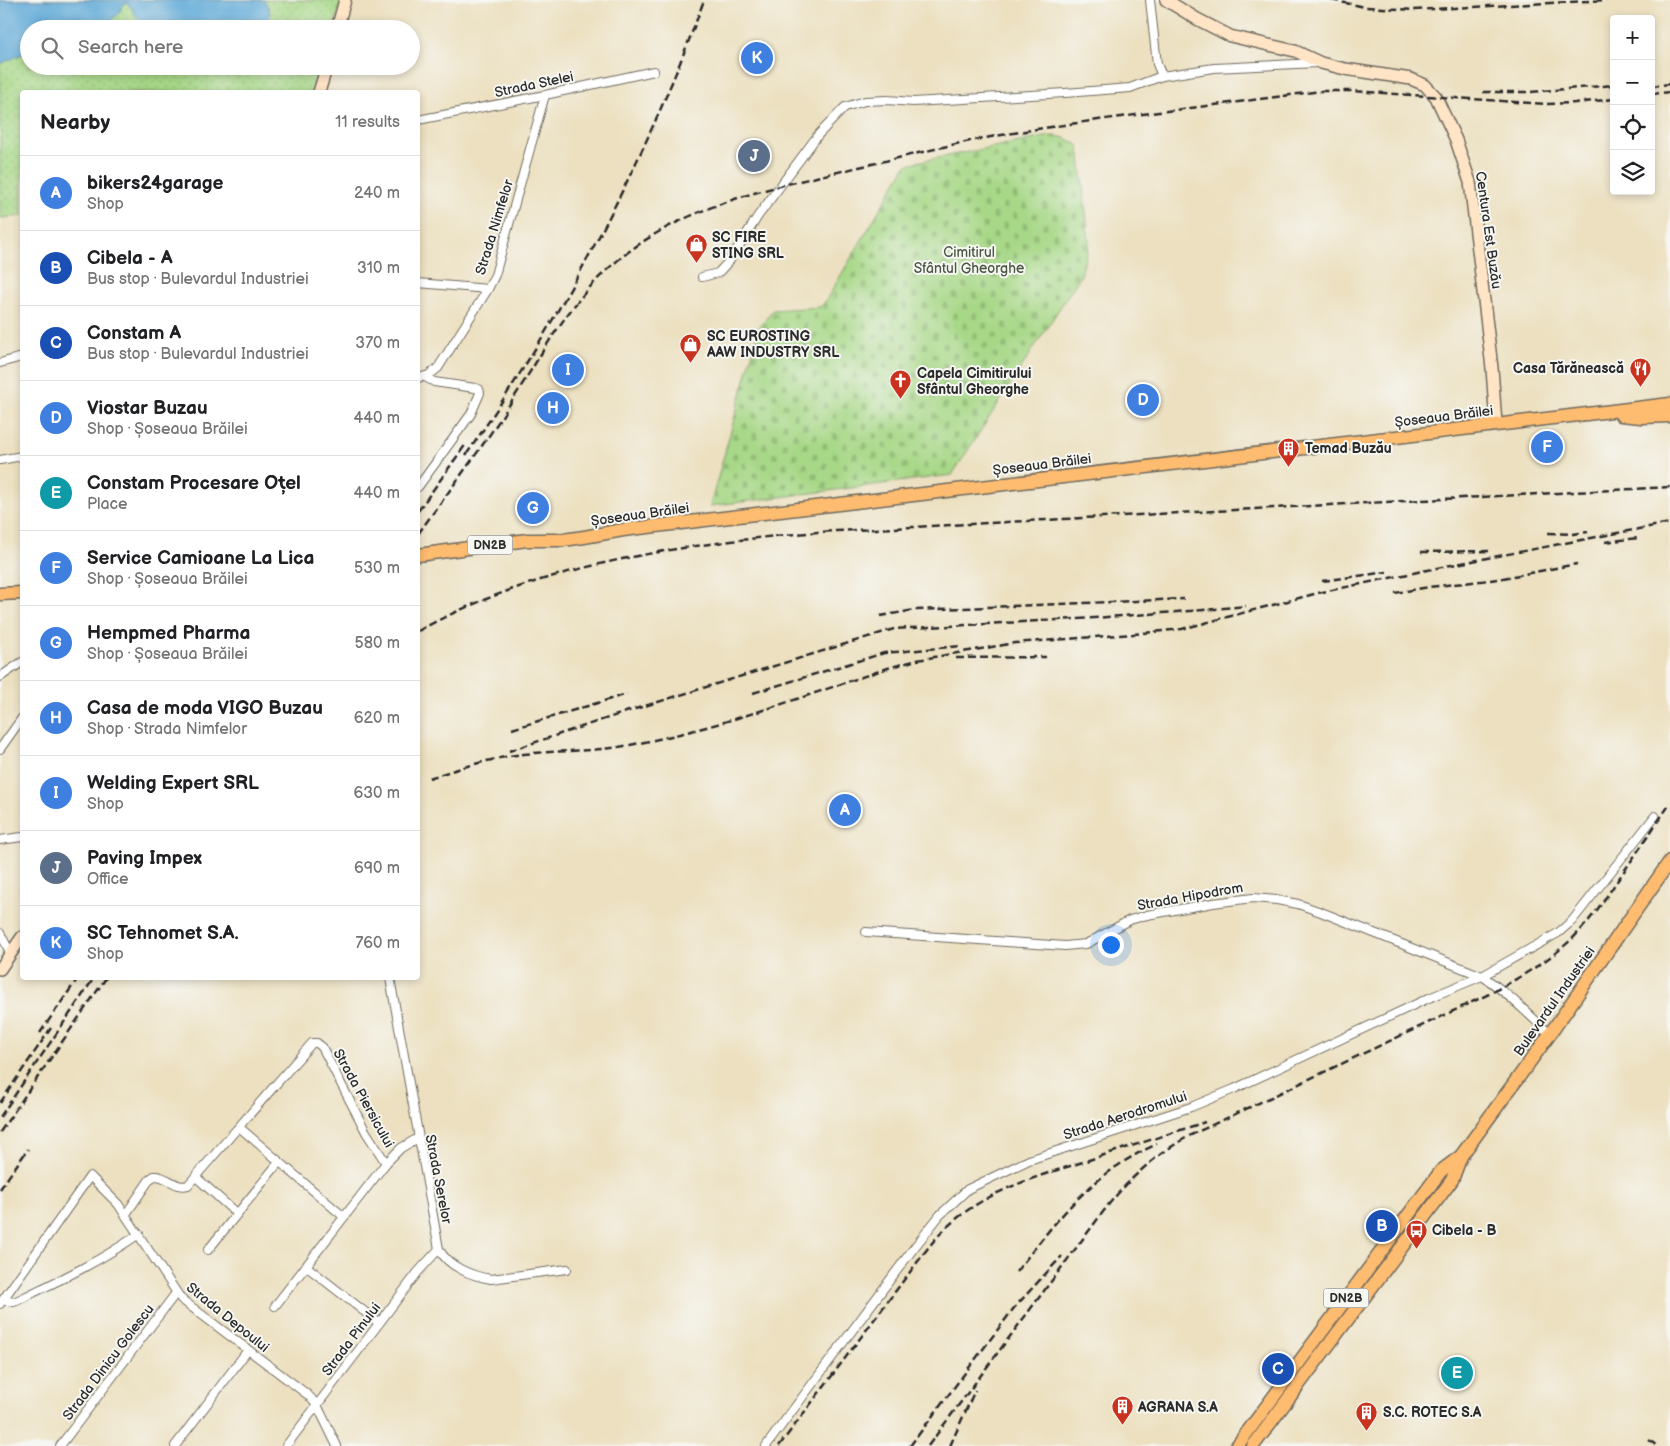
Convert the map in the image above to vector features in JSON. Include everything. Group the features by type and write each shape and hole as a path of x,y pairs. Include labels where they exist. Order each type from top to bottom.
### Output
{"main road":[{"path":"339,20 345,0"},
{"name":"Centura Est Buzău","path":"1166,0 1230,36 1295,51 1322,63 1345,69 1411,79 1425,85 1431,91 1442,108 1459,147 1470,182 1492,368 1496,424"},
{"path":"320,90 324,75"},
{"name":"Șoseaua Brăilei","path":"420,555 527,540 563,540 623,530 1670,404"},
{"path":"1609,412 1641,417 1670,416"},
{"path":"0,594 20,593"},
{"name":"Bulevardul Industriei","path":"1253,1446 1452,1180 1462,1156 1550,1034 1670,861"},
{"path":"0,969 20,940"},
{"name":"Bulevardul Industriei","path":"1237,1446 1441,1170 1462,1156"}],"street":[{"path":"1150,0 1157,64 1162,76"},
{"path":"702,277 718,273 730,260 758,216 818,135 845,107 865,101 913,102 1130,88 1162,76 1214,68 1322,63"},
{"name":"Strada Stelei","path":"420,120 654,71"},
{"name":"Strada Nimfelor","path":"421,377 438,368 495,275 545,95"},
{"path":"420,283 488,289"},
{"path":"0,363 20,358"},
{"name":"Strada Nimfelor","path":"420,485 471,414 480,393 479,389 440,384 421,377"},
{"path":"0,460 20,456"},
{"path":"0,677 20,665"},
{"path":"0,748 20,729"},
{"name":"Strada Aerodromului","path":"766,1446 912,1249 940,1215 968,1189 1029,1160 1209,1100 1429,998 1482,976 1558,933 1579,913 1655,816"},
{"path":"0,840 20,837"},
{"name":"Strada Hipodrom","path":"866,932 1076,946 1095,940 1122,924 1147,915 1253,898 1277,900 1298,904 1482,976 1501,988 1508,997 1550,1034"},
{"path":"0,933 11,954"},
{"name":"Strada Serelor","path":"390,980 439,1249"},
{"name":"Strada Piersicului","path":"196,1177 308,1046 317,1043 322,1048 366,1132 386,1163"},
{"path":"239,1127 344,1217"},
{"name":"Strada Piersicului","path":"275,1306 386,1163 402,1148 418,1138"},
{"path":"208,1250 279,1162"},
{"name":"Strada Depoului","path":"1,1302 90,1176 112,1196 126,1214 176,1293 308,1395 316,1405 337,1446"},
{"path":"126,1214 154,1176 163,1177 183,1186 188,1185 196,1177 237,1214"},
{"path":"1,1302 14,1302 79,1271 110,1254 139,1234"},
{"path":"439,1249 450,1263 485,1278 567,1269"},
{"name":"Strada Pinului","path":"286,1446 418,1272 439,1249"},
{"path":"306,1266 379,1323"},
{"name":"Strada Dinicu Golescu","path":"60,1446 176,1293"},
{"path":"175,1446 248,1350"}],"green space":[{"path":"0,0 341,0 336,20 20,20 20,75 323,75 319,90 20,90 20,216 0,218"},
{"name":"Cimitirul Sfântul Gheorghe","path":"1050,136 1065,138 1079,146 1089,243 1081,275 952,475 710,506 760,326 773,310 820,307 825,302 905,167 911,163"}],"water":[{"path":"0,0 264,0 269,10 270,20 140,20 127,3 123,5 119,13 112,20 20,20 20,55 0,64"}],"railway":[{"path":"466,455 536,347 600,235 656,119 704,0"},
{"path":"1331,0 1365,7 1414,10 1607,0"},
{"path":"1655,86 1670,84"},
{"path":"1483,92 1530,92 1610,85"},
{"path":"420,531 486,440 566,317 593,284 635,247 664,229 726,202 792,183 996,136 1104,119 1321,91 1352,91 1546,104 1610,99"},
{"path":"1655,94 1670,92"},
{"path":"420,508 466,444"},
{"path":"420,630 464,608 512,589 561,574 663,551 767,537 818,532 1670,487"},
{"path":"429,778 500,758 537,753 604,749 663,738 728,721 917,660 1015,643 1182,629 1318,593 1456,564 1670,523"},
{"path":"1548,533 1573,534 1588,532"},
{"path":"1605,542 1638,538"},
{"path":"1421,552 1490,551"},
{"path":"1395,593 1498,579 1577,564"},
{"path":"1322,581 1387,572"},
{"path":"880,616 915,610 1184,599"},
{"path":"509,751 632,710 894,629 1094,618 1246,606"},
{"path":"753,693 884,653 961,646"},
{"path":"956,658 1046,657"},
{"path":"512,729 627,694"},
{"path":"928,1446 1109,1204 1146,1166 1168,1149 1191,1135 1489,994 1544,961 1564,946 1587,923 1670,804"},
{"path":"40,1033 77,980"},
{"path":"0,1117 93,980"},
{"path":"0,1132 105,980"},
{"path":"0,1103 51,1028"},
{"path":"779,1446 928,1248 962,1214 1001,1191 1022,1182 1205,1122"},
{"path":"1016,1272 1078,1198 1114,1168 1157,1144"},
{"path":"0,1189 28,1149"},
{"path":"910,1446 1014,1308 1062,1256"},
{"path":"950,1446 975,1390"},
{"path":"1649,1440 1657,1446"}],"place":[{"name":"SC Tehnomet S.A.","path":"757,58"},
{"name":"Paving Impex","path":"754,156"},
{"name":"SC FIRE STING SRL","path":"696,264"},
{"name":"SC EUROSTING AAW INDUSTRY SRL","path":"691,363"},
{"name":"Welding Expert SRL","path":"568,370"},
{"name":"Casa Tărănească","path":"1640,387"},
{"name":"Capela Cimitirului Sfântul Gheorghe","path":"901,400"},
{"name":"Viostar Buzau","path":"1143,400"},
{"name":"Casa de moda VIGO Buzau","path":"553,408"},
{"name":"Service Camioane La Lica","path":"1547,447"},
{"name":"Temad Buzău","path":"1289,467"},
{"name":"Hempmed Pharma","path":"533,508"},
{"name":"bikers24garage","path":"845,810"},
{"name":"Cibela - A","path":"1382,1226"},
{"name":"Cibela - B","path":"1416,1249"},
{"name":"Constam A","path":"1278,1369"},
{"name":"Constam Procesare Oțel","path":"1457,1373"},
{"name":"AGRANA S.A","path":"1122,1426"},
{"name":"S.C. ROTEC S.A","path":"1367,1431"}]}
